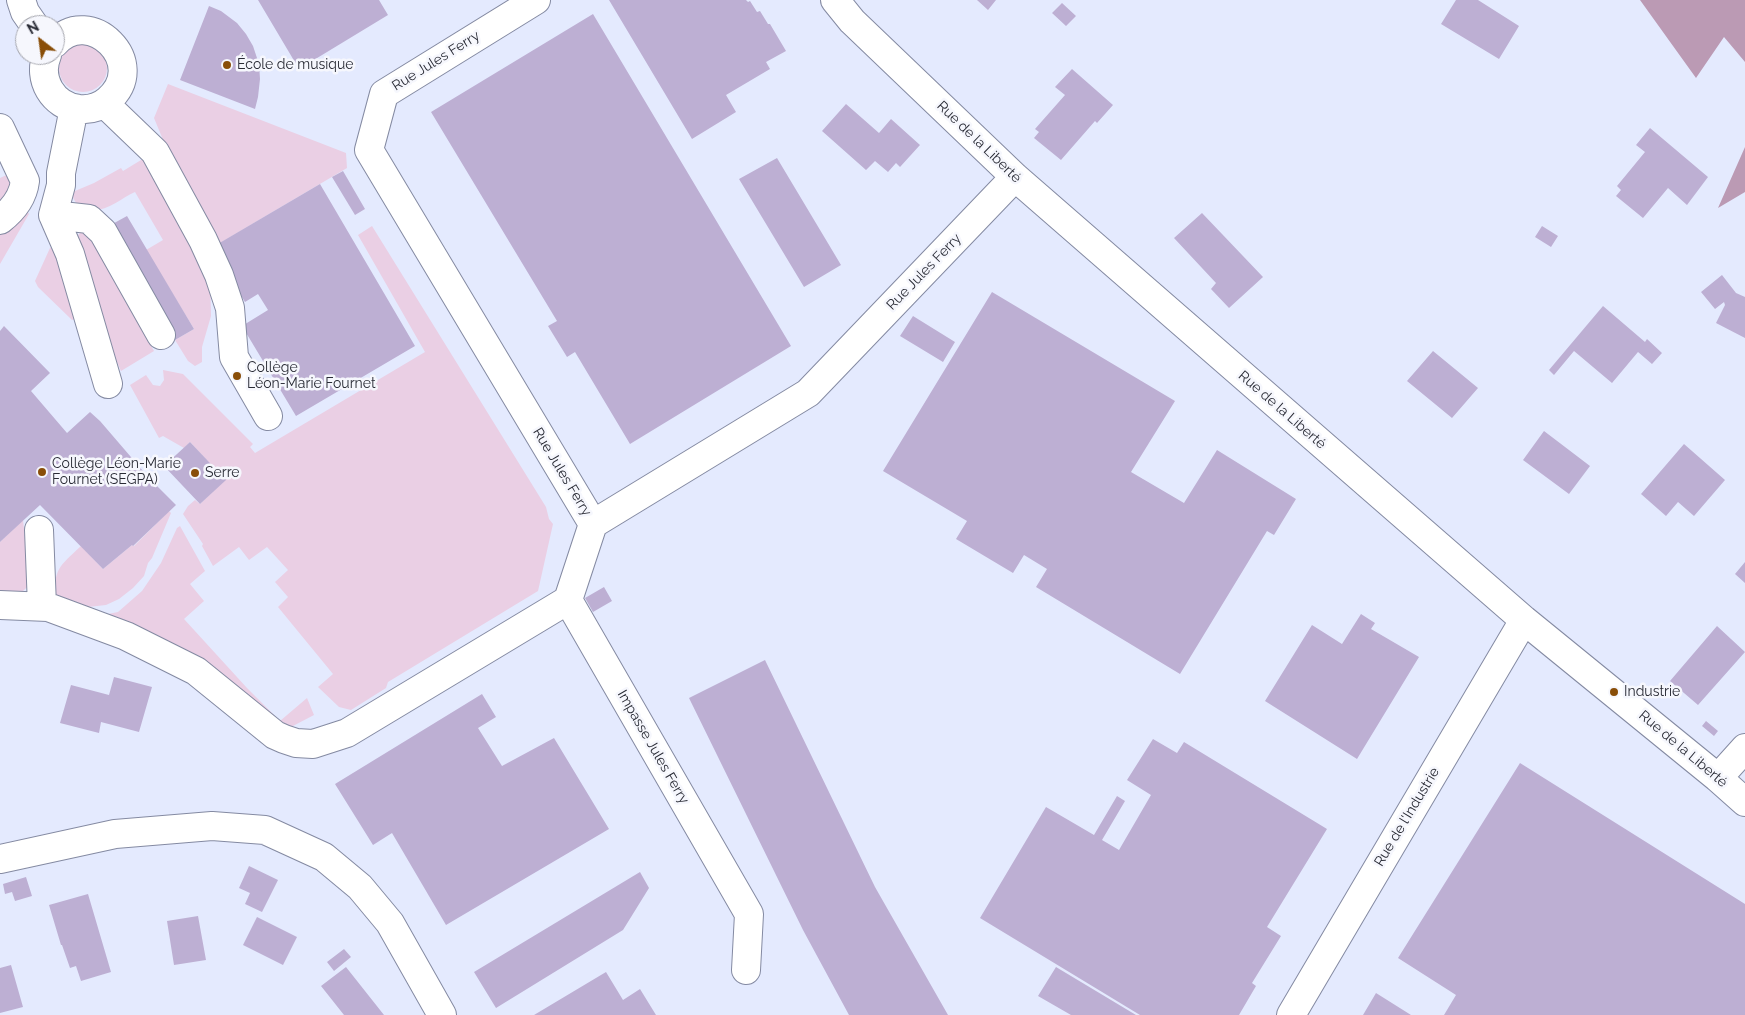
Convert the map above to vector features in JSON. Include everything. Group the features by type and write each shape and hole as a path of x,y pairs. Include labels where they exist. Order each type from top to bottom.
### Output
{"street":[{"path":"21,0 28,15"},
{"name":"Rue Jules Ferry","path":"536,0 384,94 369,150 594,524 808,393 1015,177"},
{"name":"Rue de la Liberté","path":"835,0 852,21 1015,177 1524,620 1745,802"},
{"path":"45,65 43,72 46,84 51,94 60,102 74,108 94,108 104,104 113,95 120,84 122,72 121,59 115,47 106,38 94,32 82,30 65,36"},
{"path":"104,104 155,152 203,240 219,275 230,308 234,357 268,416"},
{"path":"74,108 61,173 61,186 52,215 70,254 108,384"},
{"path":"0,128 25,181 20,197 9,212 0,220"},
{"path":"52,215 89,220 103,232 161,335"},
{"path":"0,605 48,607 126,636 196,671 275,735 296,743 313,744 347,733 568,600 594,524"},
{"path":"39,530 42,606"},
{"name":"Impasse Jules Ferry","path":"568,600 750,914 746,970"},
{"name":"Rue de l'Industrie","path":"1291,1015 1524,620"},
{"path":"1718,778 1745,748"},
{"path":"0,859 115,834 212,826 265,830 324,857 360,887 390,923 442,1015"}],"shaded area":[{"path":"1640,0 1745,0 1745,62 1724,37 1696,78"},
{"path":"83,44 92,46 100,51 106,63 105,77 100,85 92,90 83,92 74,90 66,85 61,77 59,68 60,65 65,65 66,51 74,46"},
{"path":"168,84 346,153 347,168 220,243 166,147 154,118"},
{"path":"1745,147 1745,192 1718,208"},
{"path":"146,157 210,270 211,316 202,347 202,362 195,366 188,361 175,340 194,329 146,250 163,240 135,192 109,206 94,210 80,206 71,192 71,190 75,191 94,183 121,168 123,171"},
{"path":"11,173 17,173 0,207 0,178"},
{"path":"27,211 29,214 0,264 0,235 12,227"},
{"path":"372,226 546,507 549,519 553,524 538,591 388,682 386,688 351,710 339,707 318,687 333,674 278,607 288,597 275,582 288,570 267,547 249,560 239,547 213,566 202,546 203,544 183,514 195,500 200,504 225,480 190,442 184,448 163,436 159,438 130,385 146,375 153,385 160,386 164,380 163,370 183,374 253,444 250,447 255,453 425,352 358,235"},
{"path":"87,230 115,273 111,276 154,351 121,371 108,342 76,237"},
{"path":"53,246 58,247 75,319 72,320 38,287 35,281 50,248"},
{"path":"169,511 171,513 144,576 119,599 106,605 79,608 54,601 55,581 59,569 81,546 103,569 132,545 134,546"},
{"path":"23,520 30,583 21,592 0,597 0,542"},
{"path":"180,526 205,571 190,584 204,601 184,619 280,721 307,698 314,715 291,727 281,726 93,617 118,612 142,591 161,563 177,528"}],"building":[{"path":"258,0 379,0 388,15 299,69"},
{"path":"609,0 750,1 757,12 760,11 768,24 770,24 786,51 766,62 770,69 726,95 736,112 692,139"},
{"path":"977,0 996,0 988,10"},
{"path":"1456,0 1478,0 1519,26 1499,59 1441,24"},
{"path":"1062,3 1076,16 1066,26 1052,13"},
{"path":"209,6 221,11 237,23 253,46 259,64 260,79 255,109 180,80"},
{"path":"593,14 791,346 630,444 575,352 567,357 548,326 557,321 431,112"},
{"path":"1072,69 1113,105 1097,123 1095,121 1061,160 1034,138 1039,132 1035,129 1065,95 1055,87"},
{"path":"846,104 879,133 891,119 920,145 900,167 896,163 888,172 875,161 866,170 822,131"},
{"path":"1650,128 1708,177 1687,205 1668,188 1643,218 1616,196 1621,190 1617,186 1645,152 1636,145"},
{"path":"777,158 841,265 804,287 739,179"},
{"path":"343,171 365,209 355,215 332,177"},
{"path":"320,184 415,346 296,416 242,326 268,310 258,294 245,302 211,248"},
{"path":"1202,213 1263,277 1229,308 1211,289 1216,283 1174,238"},
{"path":"127,216 194,329 175,340 107,227"},
{"path":"1542,226 1558,236 1551,247 1535,237"},
{"path":"1722,275 1736,293 1745,297 1745,338 1716,323 1725,305 1724,302 1715,309 1701,292"},
{"path":"992,292 1175,401 1131,472 1184,503 1217,450 1296,499 1274,535 1267,531 1180,674 1036,587 1047,569 1024,555 1013,573 956,539 967,521 883,471"},
{"path":"1603,306 1645,342 1647,339 1662,353 1652,364 1638,352 1612,383 1574,351 1554,375 1549,370"},
{"path":"913,316 955,342 943,362 900,336"},
{"path":"4,326 50,373 31,391 67,433 90,412 176,505 133,546 103,569 40,505 0,542 0,331"},
{"path":"1433,351 1478,388 1452,418 1407,381"},
{"path":"1544,431 1590,466 1569,494 1523,460"},
{"name":"Serre","path":"190,442 226,480 200,504 164,466"},
{"path":"1684,444 1725,480 1694,516 1678,502 1666,516 1641,494"},
{"path":"1745,562 1745,583 1735,574"},
{"path":"604,587 612,601 593,612 585,598"},
{"path":"1361,614 1375,623 1371,629 1419,657 1357,759 1265,701 1312,625 1342,644"},
{"path":"1717,626 1745,652 1698,705 1670,681"},
{"path":"765,660 875,887 948,1015 849,1015 803,930 689,698"},
{"path":"114,677 152,687 139,732 101,722 99,733 60,723 71,685 109,695"},
{"path":"482,694 496,717 478,728 502,766 554,738 609,829 446,925 392,833 373,845 335,784"},
{"path":"1706,721 1718,731 1714,736 1702,726"},
{"path":"1153,739 1177,753 1184,742 1327,829 1267,927 1281,936 1252,983 1256,986 1239,1015 1140,1015 980,918 1046,807 1094,835 1117,796 1125,801 1102,840 1119,850 1151,795 1127,780"},
{"path":"1520,763 1745,904 1745,1015 1444,1015 1456,995 1398,958"},
{"path":"249,866 278,880 262,912 245,904 250,893 239,888"},
{"path":"640,872 649,888 623,930 496,1008 474,972"},
{"path":"26,877 32,896 15,901 12,892 5,894 3,884"},
{"path":"88,894 111,972 81,981 76,966 70,968 49,905"},
{"path":"198,916 206,960 174,965 167,921"},
{"path":"257,917 297,937 283,965 243,945"},
{"path":"344,949 351,957 334,971 327,962"},
{"path":"11,965 23,1007 0,1013 0,968"},
{"path":"346,967 384,1015 344,1015 321,986"},
{"path":"1056,967 1136,1015 1071,1015 1038,996"},
{"path":"606,972 623,1000 640,989 656,1015 534,1015"},
{"path":"1376,993 1411,1015 1363,1015"}],"place":[{"name":"École de musique","path":"227,65"},
{"name":"Collège Léon-Marie Fournet","path":"237,376"},
{"name":"Collège Léon-Marie Fournet (SEGPA)","path":"42,472"},
{"name":"Serre","path":"195,473"},
{"name":"Industrie","path":"1614,692"}]}
